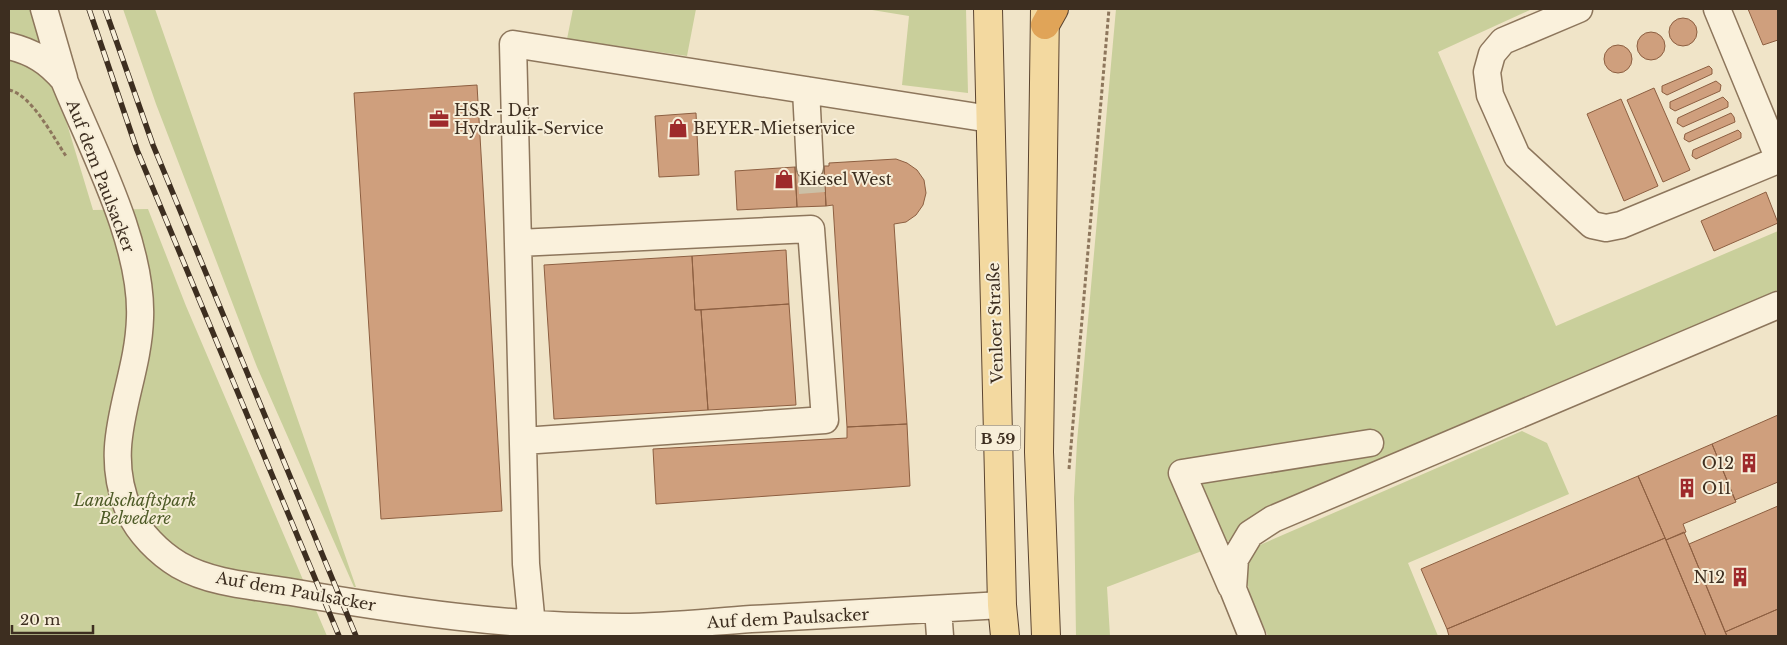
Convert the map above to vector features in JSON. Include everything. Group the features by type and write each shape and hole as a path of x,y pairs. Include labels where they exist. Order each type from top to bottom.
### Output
{"main road":[{"name":"Venloer Straße","path":"988,9 1002,605 1005,636"},
{"name":"B 59","path":"1046,636 1039,452 1048,14"},
{"path":"1002,605 1046,602"}],"street":[{"path":"44,9 64,80"},
{"path":"1579,9 1503,42 1492,54 1487,72 1490,95 1517,156 1592,225 1606,228 1621,226 1778,160"},
{"path":"1716,9 1778,157"},
{"path":"533,630 526,564 513,44 990,120"},
{"name":"Auf dem Paulsacker","path":"9,46 39,56 50,64 64,80 123,225 137,281 140,318 117,440 118,480 130,514 151,544 180,565 215,579 533,630 625,627 751,628 938,609 1002,605"},
{"path":"806,90 810,167"},
{"path":"518,243 812,218 824,420 523,441"},
{"path":"1232,589 1235,559 1250,534 1274,519 1778,305"},
{"path":"1252,636 1182,473 1370,443"},
{"path":"938,609 940,636"}],"path":[{"path":"1069,474 1109,9"}],"green space":[{"name":"Landschaftspark Belvedere","path":"9,9 39,9 64,114 93,210 148,209 186,306 327,636 9,636"},
{"path":"123,9 155,9 356,587 354,587 257,367 156,104"},
{"path":"573,9 696,9 687,56 567,39"},
{"path":"866,9 966,9 968,93 902,85 909,16"},
{"path":"1116,9 1532,9 1438,52 1556,326 1778,231 1778,290 1273,505 1248,521 1231,540 1107,587 1110,636 1076,636 1074,498 1077,442"},
{"path":"1522,431 1547,443 1569,494 1408,563 1438,636 1268,636 1253,603 1247,581 1248,559 1253,548"}],"building":[{"path":"1748,9 1778,9 1778,40 1763,45"},
{"path":"1683,18 1693,22 1697,32 1693,42 1683,46 1673,42 1669,32 1673,22"},
{"path":"1651,32 1661,36 1665,46 1661,56 1651,60 1641,56 1637,46 1641,36"},
{"path":"1618,45 1628,49 1632,59 1628,69 1618,73 1608,69 1604,59 1608,49"},
{"path":"1709,66 1712,69 1712,74 1667,95 1662,92 1662,86"},
{"path":"1716,81 1721,85 1720,91 1675,111 1670,108 1670,102"},
{"path":"477,85 502,511 381,519 354,93"},
{"path":"1654,88 1690,170 1663,182 1627,100"},
{"path":"1723,97 1728,102 1728,107 1683,127 1677,123 1678,118"},
{"path":"1621,99 1658,186 1624,201 1587,114"},
{"path":"696,113 699,175 659,177 655,116"},
{"path":"1731,113 1735,122 1689,142 1684,139 1685,134"},
{"path":"1738,130 1741,133 1741,138 1696,159 1692,156 1693,150"},
{"path":"896,159 907,163 917,170 924,180 926,193 923,205 916,215 906,222 894,224 907,424 847,427 833,205 826,206 824,166 829,166 829,163"},
{"path":"824,166 826,206 797,207 795,167"},
{"path":"795,167 797,207 737,210 735,171"},
{"path":"1766,192 1778,223 1714,251 1701,221"},
{"path":"786,250 789,304 695,310 692,256"},
{"path":"692,256 695,310 701,310 708,410 554,419 544,265"},
{"path":"789,304 796,405 708,410 701,310"},
{"name":"O12","path":"1778,415 1778,482 1735,500 1712,444"},
{"path":"907,424 910,486 656,504 653,449 847,438 847,427"},
{"name":"O11","path":"1712,444 1736,502 1683,524 1686,532 1666,540 1638,476"},
{"path":"1638,476 1665,538 1447,629 1421,569"},
{"name":"N12","path":"1778,506 1778,609 1725,632 1689,544"},
{"path":"1684,532 1727,636 1706,636 1666,540"},
{"path":"1665,538 1706,636 1449,636 1447,629"},
{"path":"1778,609 1778,636 1727,636 1725,632"}],"tunnel":[{"path":"810,167 813,206"}],"railway":[{"path":"89,9 137,150 339,636"},
{"path":"105,9 153,145 356,636"}],"place":[{"name":"HSR - Der Hydraulik-Service","path":"439,119"},
{"name":"BEYER-Mietservice","path":"678,128"},
{"name":"Kiesel West","path":"784,179"},
{"name":"O12","path":"1749,463"},
{"name":"O11","path":"1687,488"},
{"name":"N12","path":"1740,577"}]}
